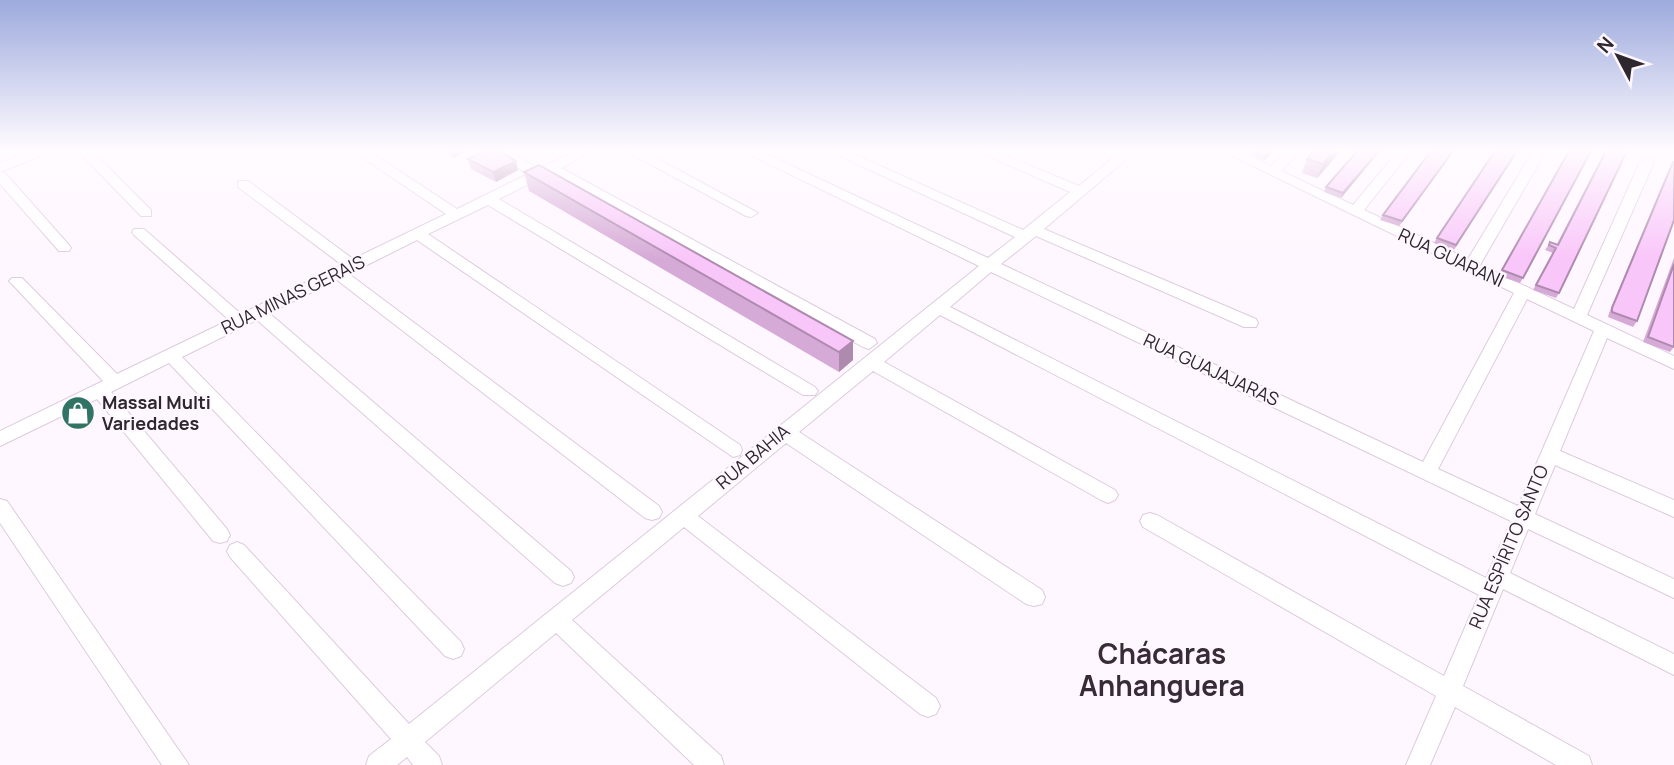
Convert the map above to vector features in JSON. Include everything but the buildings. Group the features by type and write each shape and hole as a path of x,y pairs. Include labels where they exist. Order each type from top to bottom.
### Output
{"street":[{"path":"10,187 64,248"},
{"path":"119,187 146,213"},
{"path":"246,187 652,512"},
{"path":"413,187 457,215"},
{"name":"RUA MINAS GERAIS","path":"0,439 514,187"},
{"path":"572,187 870,352 1108,495"},
{"path":"700,187 751,213"},
{"name":"RUA GUAJAJARAS","path":"821,187 1674,589"},
{"path":"918,187 1250,323"},
{"path":"1068,187 1079,191"},
{"name":"RUA BAHIA","path":"378,765 784,432 870,352 938,307 1084,187"},
{"name":"RUA GUARANI","path":"1302,187 1674,363"},
{"path":"1355,212 1376,187"},
{"path":"1471,267 1519,187"},
{"path":"1576,316 1579,315 1636,187"},
{"path":"488,199 810,391"},
{"path":"139,232 240,321"},
{"path":"418,234 733,450"},
{"path":"17,281 107,386 229,543 430,765"},
{"path":"1427,472 1523,292"},
{"path":"938,307 1494,583 1674,665"},
{"path":"258,312 563,577"},
{"name":"RUA ESPÍRITO SANTO","path":"1418,765 1603,329"},
{"path":"171,355 453,649"},
{"path":"784,432 1034,597"},
{"path":"1548,454 1674,509"},
{"path":"0,507 177,765"},
{"path":"683,515 928,706"},
{"path":"1150,521 1580,765"},
{"path":"555,618 712,765"}],"place":[{"name":"Massal Multi Variedades","path":"78,413"}],"district":[{"name":"Chácaras Anhanguera","path":"1162,670"}]}
